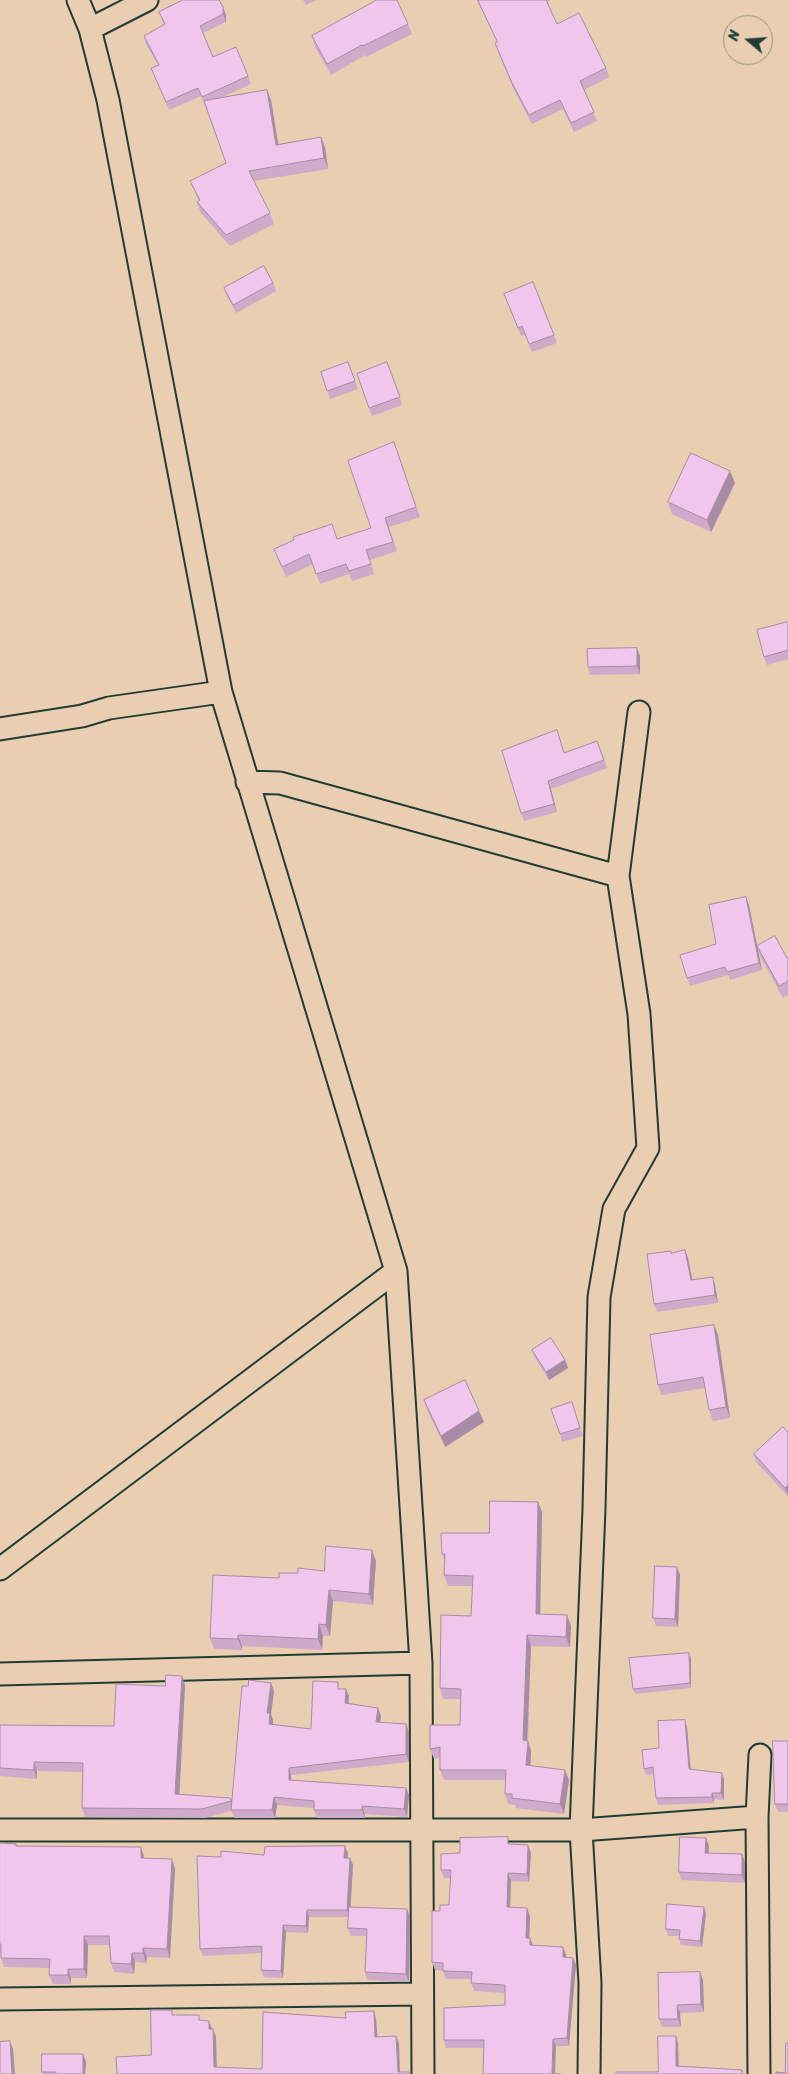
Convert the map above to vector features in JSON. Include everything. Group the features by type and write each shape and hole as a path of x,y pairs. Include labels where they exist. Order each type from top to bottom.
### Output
{"street":[{"path":"78,0 90,29 108,100 220,692 396,1271 422,1663 423,2074"},
{"path":"90,29 147,0"},
{"path":"0,729 82,716 109,708 220,692"},
{"path":"589,2074 590,1983 581,1830 594,1509 599,1298 614,1210 648,1148 639,1014 618,876 640,712"},
{"path":"248,782 280,783 618,876"},
{"path":"0,1569 396,1271"},
{"path":"0,1674 422,1663"},
{"path":"759,2074 757,1817 760,1754"},
{"path":"0,1830 422,1832 581,1830 757,1817"},
{"path":"0,1999 422,1994"}],"building":[{"path":"183,0 219,0 223,7 223,14 200,26 213,57 236,47 248,76 202,97 198,88 166,102 151,68 159,65 144,36 165,24 159,12"},
{"path":"377,0 397,0 408,24 362,45 327,64 312,36"},
{"path":"478,0 546,0 557,24 579,13 606,68 580,81 594,112 571,123 560,100 529,115 512,83 495,43 497,42"},
{"path":"267,90 276,145 321,137 324,158 249,171 270,213 226,235 197,202 200,200 190,181 226,163 204,101"},
{"path":"264,266 273,283 233,305 224,288"},
{"path":"533,282 554,335 529,344 522,326 518,328 504,294"},
{"path":"348,362 355,381 327,391 321,372"},
{"path":"387,362 400,397 369,408 357,374"},
{"path":"394,442 416,507 385,518 393,542 366,550 371,564 349,571 346,564 316,574 309,554 282,567 274,549 294,540 293,537 332,524 337,539 371,528 348,461"},
{"path":"691,453 730,471 707,520 668,502"},
{"path":"788,622 788,650 764,657 757,630"},
{"path":"637,648 637,666 588,667 587,649"},
{"path":"557,730 564,753 597,741 604,760 548,781 554,804 521,813 502,751"},
{"path":"746,897 759,963 727,972 725,967 687,978 680,955 716,944 709,905"},
{"path":"775,936 788,957 788,981 779,986 757,946"},
{"path":"685,1250 691,1280 713,1277 715,1295 654,1304 647,1254 671,1251 671,1253"},
{"path":"714,1325 726,1407 709,1410 703,1377 658,1385 650,1335"},
{"path":"551,1338 565,1360 546,1372 532,1350"},
{"path":"465,1380 479,1411 441,1436 424,1400"},
{"path":"572,1402 580,1428 560,1434 551,1409"},
{"path":"783,1427 788,1432 788,1485 785,1488 754,1454"},
{"path":"490,1501 538,1502 536,1614 567,1615 566,1637 527,1635 523,1740 528,1741 526,1765 565,1770 560,1804 512,1798 512,1794 505,1794 506,1770 440,1770 440,1747 430,1749 430,1725 460,1725 461,1689 440,1688 441,1615 471,1616 473,1576 444,1575 445,1554 442,1554 441,1533 489,1533"},
{"path":"326,1546 372,1550 369,1594 329,1590 326,1625 319,1624 318,1639 238,1635 238,1639 210,1638 213,1575 279,1578 279,1573 298,1573 298,1568 324,1571"},
{"path":"655,1566 677,1567 675,1619 653,1618"},
{"path":"689,1653 690,1683 633,1689 629,1658"},
{"path":"166,1675 182,1676 175,1794 230,1798 231,1801 202,1809 82,1808 83,1763 34,1762 34,1770 0,1768 0,1725 114,1726 116,1684 165,1686"},
{"path":"249,1680 271,1683 267,1713 270,1713 269,1724 311,1729 313,1681 338,1682 338,1689 346,1689 345,1703 378,1708 376,1722 406,1724 406,1754 289,1768 289,1780 406,1788 404,1809 362,1806 362,1810 314,1810 314,1801 274,1797 272,1810 231,1810 242,1686 248,1686"},
{"path":"685,1720 689,1769 722,1773 721,1793 712,1793 712,1797 656,1798 653,1767 644,1769 642,1750 659,1748 658,1721"},
{"path":"773,1741 788,1741 788,1804 775,1804"},
{"path":"508,1837 508,1844 528,1845 527,1874 508,1873 507,1907 527,1908 526,1938 530,1938 530,1945 563,1947 563,1957 573,1958 567,2038 553,2039 552,2073 561,2074 483,2074 484,2040 444,2040 444,2008 505,2005 505,1985 471,1983 472,1972 443,1971 443,1963 432,1962 432,1911 440,1911 440,1905 449,1905 451,1870 441,1870 441,1854 460,1853 460,1838"},
{"path":"680,1837 706,1838 705,1853 742,1854 742,1875 679,1872"},
{"path":"0,1843 16,1844 16,1846 141,1847 141,1858 172,1859 167,1949 143,1948 143,1953 132,1953 131,1964 111,1963 109,1936 84,1936 84,1969 68,1969 68,1975 49,1975 50,1959 1,1958"},
{"path":"345,1846 344,1858 350,1858 347,1910 307,1910 306,1926 283,1925 281,1971 261,1970 262,1946 200,1949 197,1856 221,1857 221,1851 264,1855 265,1847"},
{"path":"667,1904 704,1907 700,1941 679,1939 680,1930 666,1929"},
{"path":"349,1907 407,1909 406,1974 365,1972 367,1929 348,1928"},
{"path":"700,1972 701,2004 677,2005 678,2019 659,2019 658,1973"},
{"path":"151,2010 172,2010 172,2015 199,2015 199,2020 209,2021 209,2029 213,2029 214,2067 262,2069 263,2012 346,2018 345,2012 374,2011 375,2037 396,2036 398,2072 409,2072 411,2074 117,2074 116,2057 151,2055"},
{"path":"658,2036 676,2036 676,2066 742,2070 742,2074 616,2074 616,2072 658,2072"},
{"path":"10,2041 12,2074 0,2074 0,2042"},
{"path":"786,2043 788,2043 788,2074 776,2074 776,2072 785,2073"},
{"path":"42,2054 83,2054 83,2074 42,2072"}]}
